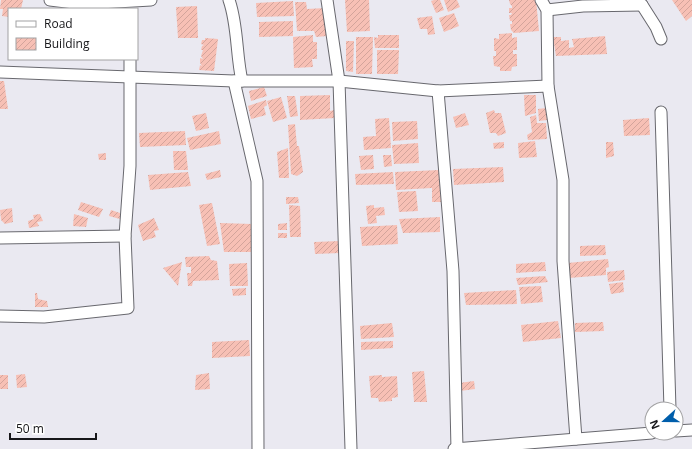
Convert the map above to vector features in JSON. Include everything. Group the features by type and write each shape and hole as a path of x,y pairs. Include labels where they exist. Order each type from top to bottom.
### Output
{"street":[{"path":"50,0 82,4 128,3 150,0"},
{"path":"229,0 233,11 239,64 238,81 257,181 258,449"},
{"path":"327,0 339,81 351,449"},
{"path":"541,0 547,10 548,86 563,180 563,260 576,439"},
{"path":"547,10 644,2 661,39"},
{"path":"0,316 44,316 128,308 126,236 130,166 130,60"},
{"path":"0,72 238,81 339,81 438,90 548,86"},
{"path":"438,90 453,271 456,449 644,434"},
{"path":"661,112 670,401"},
{"path":"0,238 126,236"}],"building":[{"path":"1,0 23,0 21,8 8,8 8,17 2,16 3,9 0,9"},
{"path":"345,0 369,0 370,31 347,32"},
{"path":"440,0 444,10 436,13 431,1"},
{"path":"444,0 457,0 460,7 448,12"},
{"path":"509,0 536,0 539,31 514,33 511,30 510,24 512,24 512,21 510,21 509,15 512,13 509,13 509,8 512,8 512,6"},
{"path":"672,0 692,0 692,16 686,21"},
{"path":"293,1 294,16 257,17 256,3"},
{"path":"295,2 306,2 307,9 325,8 327,36 316,37 314,31 297,31"},
{"path":"197,6 198,38 178,38 176,7"},
{"path":"454,13 459,26 444,32 439,18"},
{"path":"432,16 435,34 428,35 427,29 420,29 417,18"},
{"path":"293,21 293,36 259,37 259,22"},
{"path":"512,33 512,38 517,37 517,50 513,50 513,54 517,54 517,66 512,67 511,71 500,71 500,67 494,66 493,56 496,56 496,51 494,51 494,38 499,39 499,34"},
{"path":"313,35 313,42 317,42 317,59 312,59 313,67 294,68 293,37"},
{"path":"378,35 399,35 399,48 375,48 374,37 378,38"},
{"path":"605,36 607,54 556,56 553,37 561,37 561,41 569,40 569,48 574,47 572,39"},
{"path":"356,37 373,37 372,74 356,74"},
{"path":"205,38 218,39 214,71 199,70 200,65 202,66 200,63 200,58 203,59 201,56 203,50 201,50 202,46 204,45 201,44 202,40 205,40"},
{"path":"346,41 354,41 353,72 346,71"},
{"path":"377,50 399,50 398,74 377,74"},
{"path":"0,81 4,81 8,109 0,109"},
{"path":"264,87 267,96 251,101 249,91"},
{"path":"330,95 330,111 334,110 335,118 300,120 300,96"},
{"path":"524,95 536,95 536,113 525,116"},
{"path":"287,96 295,96 298,116 290,117"},
{"path":"281,97 287,118 273,122 267,101"},
{"path":"266,100 267,105 264,107 266,115 251,119 248,106"},
{"path":"546,108 547,120 539,121 538,109"},
{"path":"494,110 495,113 501,113 506,133 498,136 496,133 490,133 486,113"},
{"path":"206,113 209,128 196,131 192,116"},
{"path":"465,113 469,125 456,128 453,117"},
{"path":"536,115 537,123 546,123 547,139 528,140 527,135 532,132 530,117"},
{"path":"389,118 391,148 364,150 363,137 376,136 375,119"},
{"path":"649,118 650,135 624,136 623,120"},
{"path":"417,121 418,139 393,141 392,122"},
{"path":"295,124 297,146 299,146 303,172 297,176 291,174 288,125"},
{"path":"185,131 186,145 140,147 139,133"},
{"path":"219,131 221,144 190,150 187,138"},
{"path":"535,141 537,157 519,158 518,143"},
{"path":"504,142 504,148 494,149 493,143"},
{"path":"606,142 613,142 614,156 606,158"},
{"path":"418,143 419,163 394,164 392,145"},
{"path":"288,148 289,178 279,178 277,152"},
{"path":"173,151 186,151 188,170 174,170"},
{"path":"106,153 106,160 99,160 98,154"},
{"path":"373,155 374,169 361,170 359,156"},
{"path":"383,155 391,155 392,166 384,167"},
{"path":"503,167 504,182 454,185 453,169"},
{"path":"220,170 221,177 207,180 205,174"},
{"path":"439,170 441,202 432,202 432,188 396,190 395,172"},
{"path":"188,172 191,186 150,190 148,175"},
{"path":"393,172 394,184 356,185 355,174"},
{"path":"416,191 418,211 399,212 397,192"},
{"path":"286,197 298,197 299,203 286,204"},
{"path":"81,202 103,209 99,217 78,210"},
{"path":"212,203 220,244 207,246 199,205"},
{"path":"289,205 300,206 301,237 290,237"},
{"path":"374,205 374,208 384,207 385,215 376,216 377,223 368,224 366,206"},
{"path":"12,208 13,222 5,224 1,220 0,210"},
{"path":"111,210 120,213 120,219 109,216"},
{"path":"40,214 43,221 37,222 39,226 29,228 28,221 34,219 33,215"},
{"path":"74,214 88,218 86,227 73,226"},
{"path":"440,217 440,232 403,233 399,219"},
{"path":"154,218 159,230 154,231 156,237 143,241 138,225"},
{"path":"220,223 252,224 252,252 224,252"},
{"path":"287,223 287,230 278,230 278,224"},
{"path":"397,225 398,244 362,246 360,227"},
{"path":"278,233 287,233 287,238 278,238"},
{"path":"340,241 340,253 315,254 314,242"},
{"path":"605,245 606,255 580,256 580,246"},
{"path":"209,256 211,260 217,261 219,280 193,281 192,286 188,286 187,273 191,273 191,267 186,267 185,257"},
{"path":"608,259 609,267 606,268 606,275 569,278 568,263"},
{"path":"182,262 178,286 163,268"},
{"path":"545,262 546,271 516,273 516,264"},
{"path":"247,263 248,286 230,286 229,264"},
{"path":"624,270 625,280 608,282 607,272"},
{"path":"545,276 548,282 518,285 516,278"},
{"path":"623,282 624,292 611,294 609,284"},
{"path":"541,286 543,302 521,304 519,287"},
{"path":"246,288 246,295 233,296 232,289"},
{"path":"516,290 517,304 466,305 464,293"},
{"path":"35,293 37,293 38,299 47,301 48,307 35,307"},
{"path":"558,321 561,338 523,342 521,325"},
{"path":"603,322 604,331 575,332 575,323"},
{"path":"392,323 394,337 361,339 360,326"},
{"path":"249,340 250,356 212,358 212,342"},
{"path":"393,341 393,348 361,350 361,342"},
{"path":"424,371 427,402 414,402 412,372"},
{"path":"209,373 210,389 195,390 196,375"},
{"path":"25,374 27,387 17,388 16,375"},
{"path":"0,375 8,375 8,389 0,389"},
{"path":"382,375 382,377 397,376 398,397 392,398 392,401 379,402 378,398 371,398 369,376"},
{"path":"474,381 475,389 460,391 459,383"}]}
